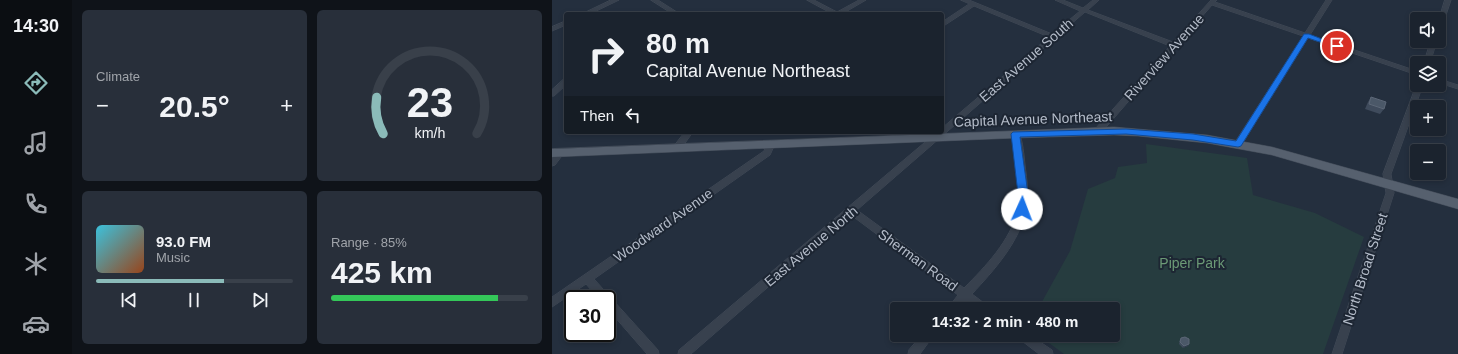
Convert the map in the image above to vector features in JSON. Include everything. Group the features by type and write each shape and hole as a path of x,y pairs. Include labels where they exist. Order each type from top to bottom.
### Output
{"main road":[{"name":"Capital Avenue Northeast","path":"556,153 1098,131 1167,134 1238,144 1305,160 1458,204"}],"street":[{"path":"589,12 616,0"},
{"path":"654,0 674,12"},
{"path":"810,0 833,12"},
{"path":"841,12 863,0"},
{"path":"964,0 1052,37"},
{"path":"1058,0 1174,45"},
{"name":"East Avenue South","path":"944,131 1096,0"},
{"path":"1238,144 1307,36 1328,0"},
{"path":"1444,12 1448,0"},
{"path":"1213,1 1307,36 1410,71"},
{"name":"Riverview Avenue","path":"1098,131 1213,1"},
{"path":"944,24 973,4"},
{"path":"552,29 564,24"},
{"path":"552,94 564,83"},
{"path":"1446,83 1458,87"},
{"name":"North Broad Street","path":"1337,354 1390,193 1388,174 1417,92"},
{"path":"677,148 688,134"},
{"name":"East Avenue South","path":"937,137 940,134"},
{"path":"958,302 1005,248 1015,230 1022,209 1023,194 1016,134"},
{"name":"East Avenue North","path":"683,354 937,137"},
{"name":"Woodward Avenue","path":"552,303 767,152 771,144"},
{"path":"552,163 556,153"},
{"name":"Sherman Road","path":"851,211 976,302"},
{"path":"587,278 597,290"},
{"path":"616,311 654,354"},
{"path":"913,354 923,342"},
{"path":"1032,342 1048,354"}],"green space":[{"name":"Piper Park","path":"1146,144 1247,158 1253,195 1315,213 1364,237 1323,354 1064,354 1048,342 1120,342 1120,302 1042,302 1070,251 1088,189 1115,178 1118,167 1147,163"}],"building":[{"path":"1371,97 1386,102 1384,109 1369,104"},
{"path":"1185,337 1189,339 1189,344 1184,346 1180,342 1181,338"}],"route":[{"path":"1022,209 1023,194 1016,134 1114,131 1167,134 1238,144 1307,36 1337,46"}]}
